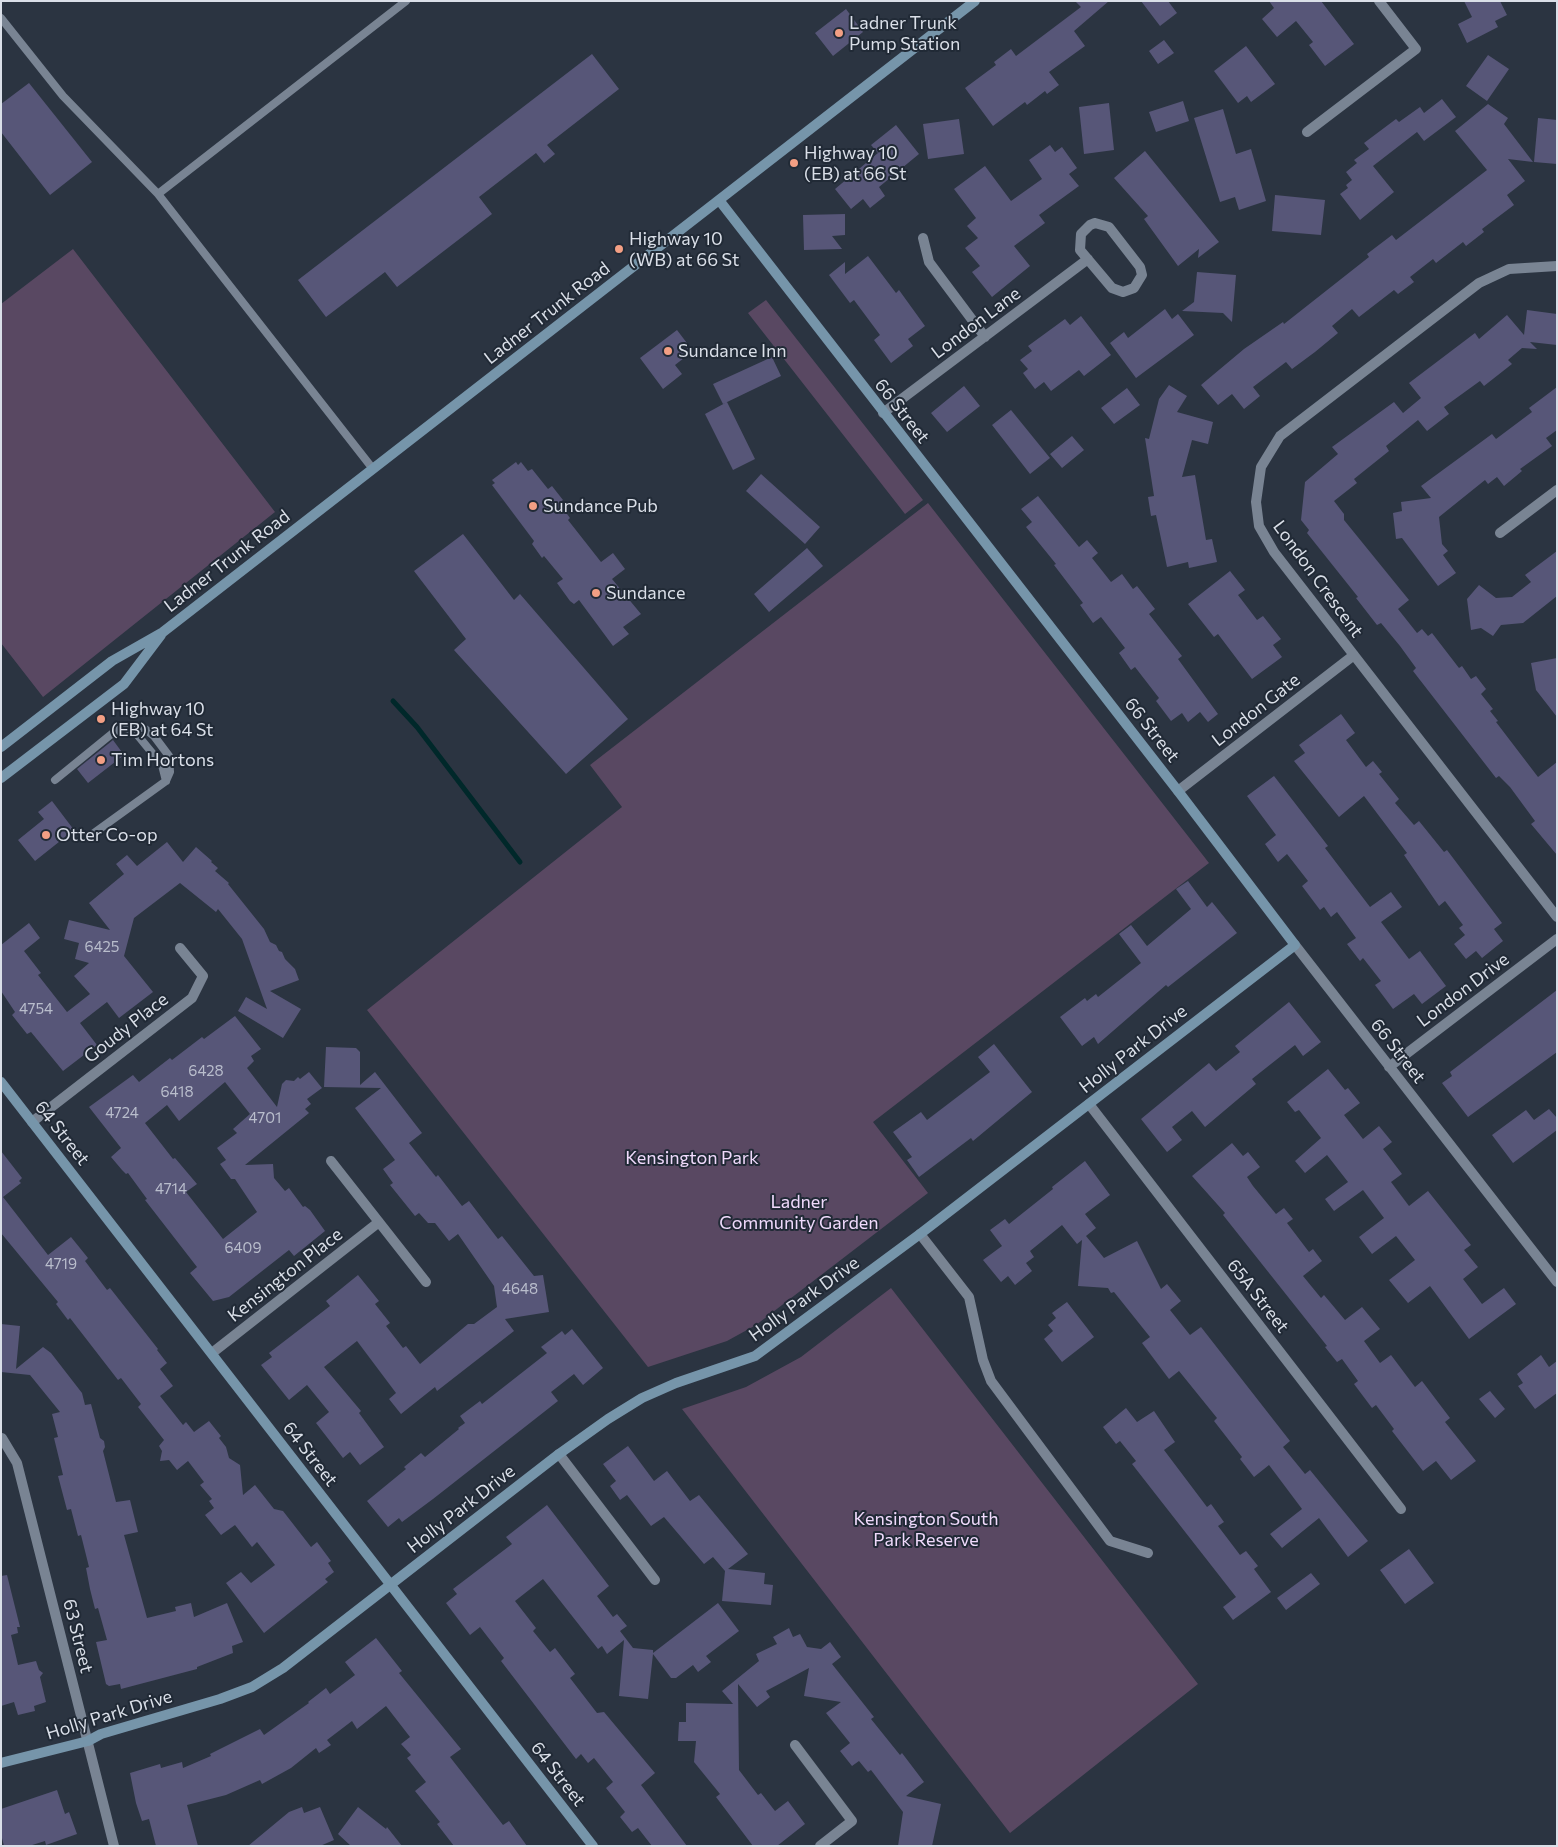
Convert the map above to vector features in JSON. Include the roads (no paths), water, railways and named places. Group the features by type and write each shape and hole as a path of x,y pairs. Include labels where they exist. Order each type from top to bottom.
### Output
{"street":[{"name":"Ladner Trunk Road","path":"1,746 112,661 163,632 975,1"},
{"path":"1308,132 1416,50 1379,1"},
{"name":"66 Street","path":"719,200 1557,1282"},
{"path":"1103,224 1109,227 1140,267 1142,275 1139,284 1128,291 1117,291 1108,284 1088,259 1080,250 1080,234 1090,225 1103,224"},
{"path":"923,238 929,262 985,336"},
{"name":"London Lane","path":"883,413 1088,259"},
{"name":"London Crescent","path":"1556,264 1509,269 1478,283 1280,436 1261,467 1256,502 1259,526 1274,552 1557,917"},
{"path":"1500,533 1557,490"},
{"name":"Ladner Trunk Road","path":"1,778 124,684 163,632"},
{"name":"London Gate","path":"1178,791 1354,655"},
{"name":"London Drive","path":"1389,1067 1557,939"},
{"name":"Holly Park Drive","path":"1,1763 88,1741 101,1734 252,1688 283,1668 608,1418 642,1398 754,1356 920,1234 1295,944"},
{"name":"Goudy Place","path":"32,1122 192,998 203,976 180,948"},
{"name":"64 Street","path":"1,1082 593,1846"},
{"name":"65A Street","path":"1089,1104 1401,1509"},
{"path":"331,1161 426,1282"},
{"name":"Kensington Place","path":"212,1353 379,1222"},
{"path":"920,1234 969,1297 983,1360 991,1381 1110,1541 1148,1554"},
{"name":"63 Street","path":"2,1438 17,1463 114,1846"},
{"path":"559,1454 655,1580"},
{"path":"796,1745 852,1821 820,1846"}],"lane":[{"path":"158,194 406,1"},
{"path":"1,18 63,96 158,194 373,469"},
{"path":"55,780 114,732 124,727 136,726 154,736 168,756 170,772 166,781 94,833"},
{"path":"124,727 135,732 162,765 166,781"}],"waterway":[{"path":"393,701 417,727 520,862"}],"place":[{"name":"Ladner Trunk Pump Station","path":"839,33"},
{"name":"Highway 10 (EB) at 66 St","path":"794,163"},
{"name":"Highway 10 (WB) at 66 St","path":"619,249"},
{"name":"Sundance Inn","path":"668,351"},
{"name":"Sundance Pub","path":"533,506"},
{"name":"Sundance","path":"596,593"},
{"name":"Highway 10 (EB) at 64 St","path":"101,719"},
{"name":"Tim Hortons","path":"101,760"},
{"name":"Otter Co-op","path":"46,835"}],"park label":[{"name":"Kensington Park","path":"692,1158"},
{"name":"Ladner Community Garden","path":"799,1212"},
{"name":"Kensington South Park Reserve","path":"926,1529"}]}
